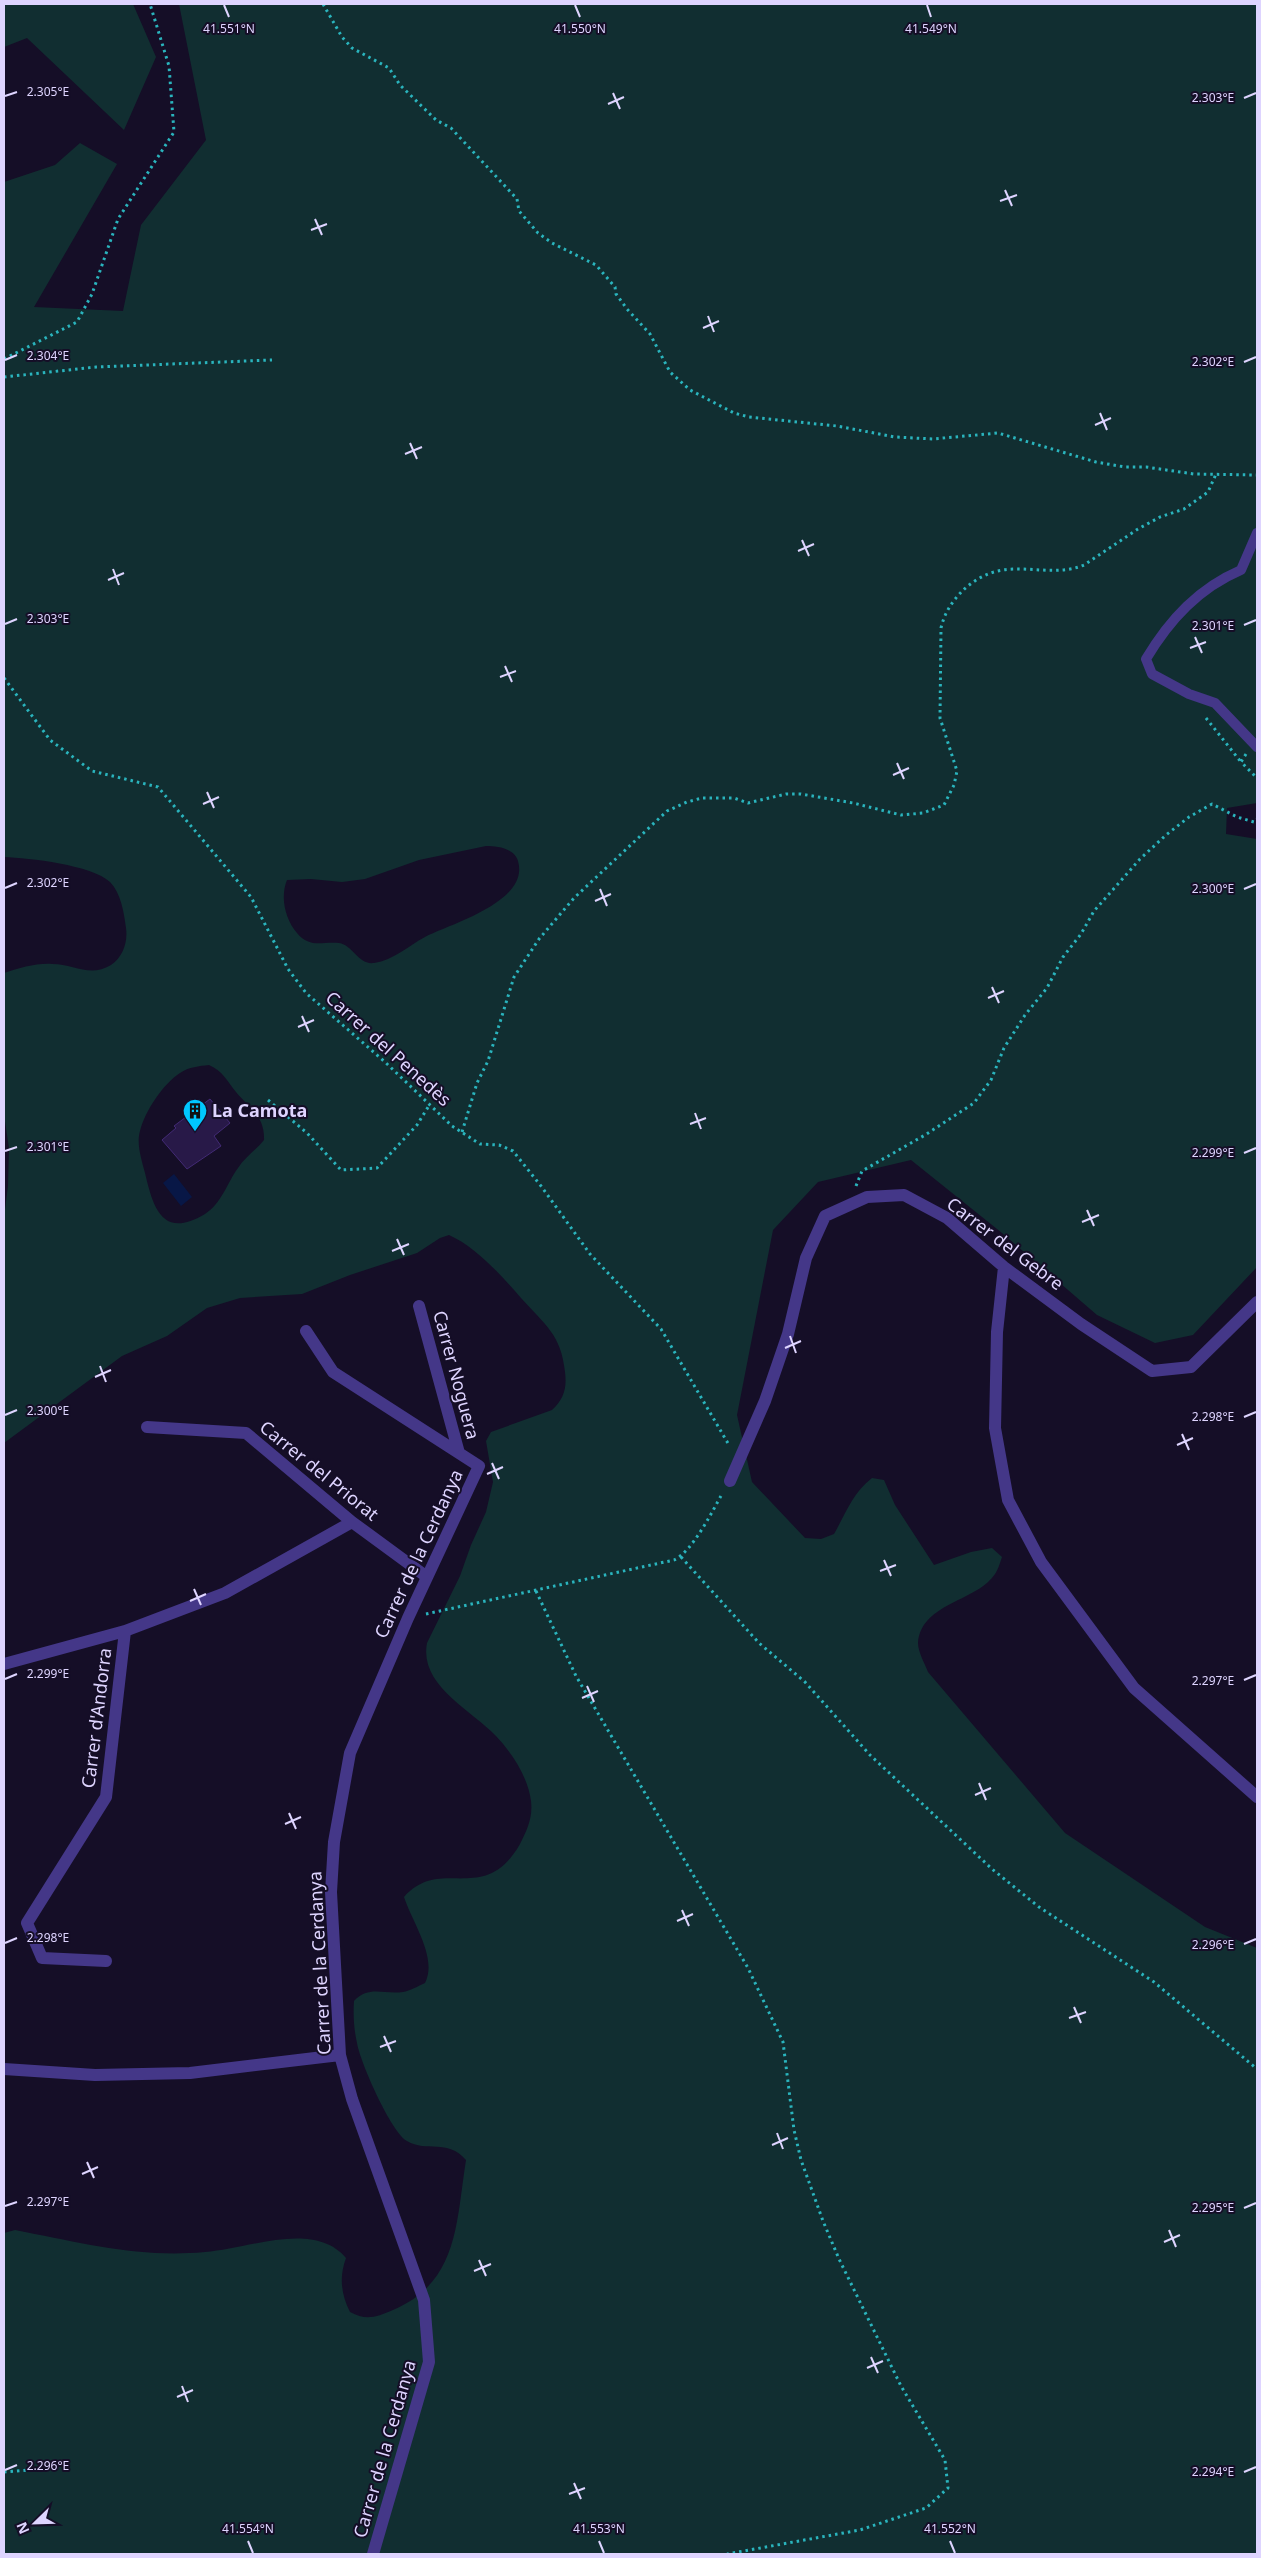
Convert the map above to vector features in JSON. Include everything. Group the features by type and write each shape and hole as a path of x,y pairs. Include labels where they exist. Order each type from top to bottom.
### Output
{"street":[{"name":"Carrer del Gebre","path":"730,1481 765,1401 788,1334 806,1258 826,1216 867,1197 904,1195 946,1218 1004,1267 1081,1324 1152,1371 1191,1366 1257,1302"},
{"path":"1004,1267 997,1332 995,1428 1008,1500 1041,1562 1134,1688 1257,1798"},
{"name":"Carrer Noguera","path":"419,1306 459,1453"},
{"path":"306,1331 333,1372 459,1453"},
{"name":"Carrer del Priorat","path":"147,1428 246,1433 352,1522 426,1577"},
{"name":"Carrer de la Cerdanya","path":"373,2554 430,2362 424,2300 352,2099 340,2054 331,1892 334,1842 350,1753 426,1577 479,1466 459,1453"},
{"path":"4,1664 125,1631 225,1593 352,1522"},
{"name":"Carrer d'Andorra","path":"106,1961 42,1958 26,1923 106,1797 125,1631"},
{"path":"4,2069 95,2075 190,2073 340,2054"}],"lane":[{"path":"1255,750 1214,703 1189,694 1152,674 1146,658 1164,630 1195,598 1219,579 1241,570 1257,533"}],"path":[{"path":"4,359 77,322 92,294 118,219 174,132 169,66 150,4"},
{"path":"323,4 342,37 352,48 388,68 406,91 436,120 451,128 517,199 519,211 538,233 552,243 596,265 615,287 616,294 627,309 650,334 670,372 690,390 701,394 718,405 749,417 837,426 895,437 933,439 998,433 1096,462 1125,467 1146,466 1194,474 1257,475"},
{"path":"4,377 96,367 272,360"},
{"path":"462,1132 477,1084 488,1061 514,977 539,939 574,898 667,812 702,798 734,798 748,803 786,794 801,794 853,803 901,815 923,813 944,805 954,785 957,771 940,718 941,628 944,615 954,600 974,583 1003,570 1053,571 1075,569 1084,565 1138,529 1160,517 1184,509 1208,492 1216,474"},
{"name":"Carrer del Penedès","path":"4,678 50,740 92,771 158,787 252,897 288,969 306,993 462,1132 480,1144 499,1145 513,1152 542,1186 590,1254 661,1329 738,1461"},
{"path":"1255,750 1248,750 1242,762 1257,778"},
{"path":"855,1188 862,1172 925,1135 974,1103 991,1080 1004,1048 1025,1016 1047,988 1063,957 1081,934 1094,911 1140,859 1166,835 1189,816 1212,804 1237,818 1254,822 1257,819"},
{"path":"268,1100 307,1133 341,1170 377,1168 417,1125 430,1104"},
{"path":"408,1618 642,1568 681,1557 730,1481"},
{"path":"681,1557 759,1643 805,1682 870,1755 992,1869 1039,1907 1154,1982 1257,2070"},
{"path":"536,1591 576,1676 748,1968 783,2042 789,2103 801,2160 823,2221 839,2259 900,2386 945,2460 948,2488 926,2508 860,2530 727,2554"},
{"path":"4,2472 41,2469"}],"green space":[{"path":"4,4 133,4 156,57 124,130 27,38 4,47"},
{"path":"179,4 1257,4 1257,803 1227,808 1226,834 1257,839 1257,1267 1193,1335 1155,1343 1097,1315 1002,1233 911,1160 818,1182 773,1230 737,1415 752,1482 805,1538 821,1539 834,1534 854,1497 872,1478 884,1480 895,1505 934,1565 971,1552 992,1548 1002,1557 996,1573 989,1581 936,1613 927,1621 921,1631 918,1647 928,1672 1065,1833 1205,1927 1257,1948 1257,2554 4,2554 4,2233 15,2230 114,2249 159,2253 205,2252 280,2240 299,2239 317,2241 333,2247 346,2258 342,2272 345,2299 350,2312 366,2317 377,2316 393,2310 415,2298 431,2283 442,2267 451,2248 460,2206 466,2160 452,2149 414,2144 400,2135 377,2096 359,2052 354,2028 354,2001 365,1993 403,1992 425,1983 428,1973 426,1951 404,1897 418,1885 433,1880 477,1877 492,1873 506,1863 520,1844 527,1829 531,1813 531,1801 527,1783 508,1750 496,1736 438,1684 427,1658 427,1643 460,1576 486,1512 493,1482 486,1441 491,1432 552,1410 562,1397 566,1383 563,1359 556,1339 544,1323 479,1254 449,1235 440,1238 417,1253 350,1275 302,1294 240,1298 207,1308 167,1336 122,1356 4,1443 4,1217 8,1186 9,1148 4,1115 4,973 40,964 89,970 103,969 119,958 125,944 126,933 123,910 117,892 110,882 101,876 60,864 4,857 4,182 55,165 80,143 117,164 34,307 123,311 141,225 206,140","holes":["486,846 505,849 516,857 518,861 518,876 512,888 500,900 485,910 425,937 394,956 381,961 368,963 348,947 339,943 312,943 307,941 297,933 289,921 284,901 287,880 311,879 342,882 365,879 419,860","209,1065 221,1073 256,1113 262,1125 264,1140 241,1164 220,1199 211,1209 190,1221 179,1223 169,1221 156,1208 148,1186 140,1152 139,1136 142,1123 167,1084 187,1069"]}],"water":[{"path":"174,1174 192,1197 181,1206 163,1183"}],"building":[{"name":"La Camota","path":"210,1099 230,1123 214,1136 221,1146 187,1169 162,1140 176,1128 174,1126"}],"place":[{"name":"La Camota","path":"195,1132"}]}
